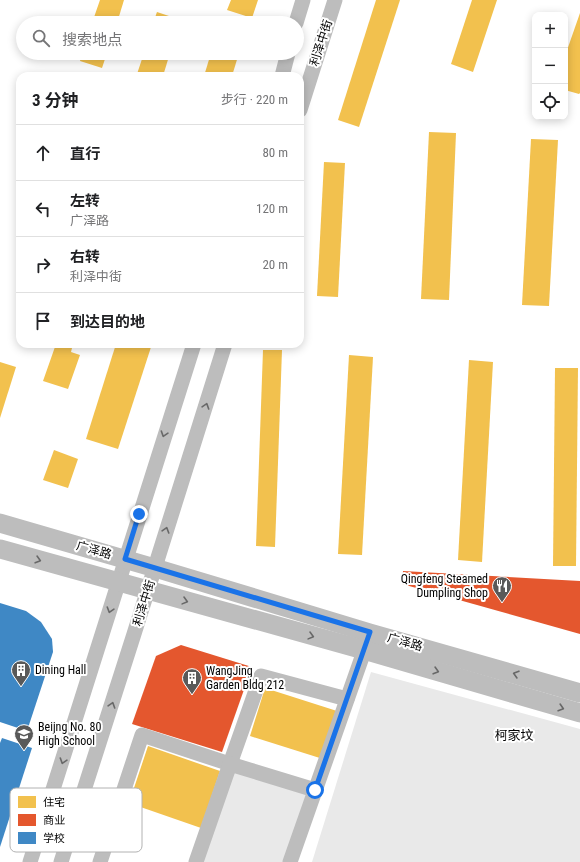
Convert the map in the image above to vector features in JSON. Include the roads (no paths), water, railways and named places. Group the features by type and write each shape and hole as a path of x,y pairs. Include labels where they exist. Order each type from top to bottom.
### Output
{"main road":[{"name":"广泽路","path":"0,523 580,693"},
{"name":"广泽路","path":"0,549 118,583 364,650 580,713"}],"street":[{"path":"298,16 303,0"},
{"name":"利泽中街","path":"304,97 335,0"},
{"path":"283,72 286,60"},
{"path":"53,788 193,348"},
{"name":"利泽中街","path":"85,788 224,348"},
{"path":"290,862 370,632"},
{"path":"196,862 260,676 347,698"},
{"path":"124,788 142,735 315,790"},
{"path":"30,862 33,852"},
{"name":"利泽中街","path":"61,862 64,852"},
{"path":"100,862 103,852"}],"place":[{"name":"Qingfeng Steamed Dumpling Shop","path":"502,603"},
{"name":"Dining Hall","path":"21,687"},
{"name":"WangJing Garden Bldg 212","path":"192,695"},
{"name":"Beijng No. 80 High School","path":"24,751"}],"district":[{"name":"柯家坟","path":"514,735"}]}
